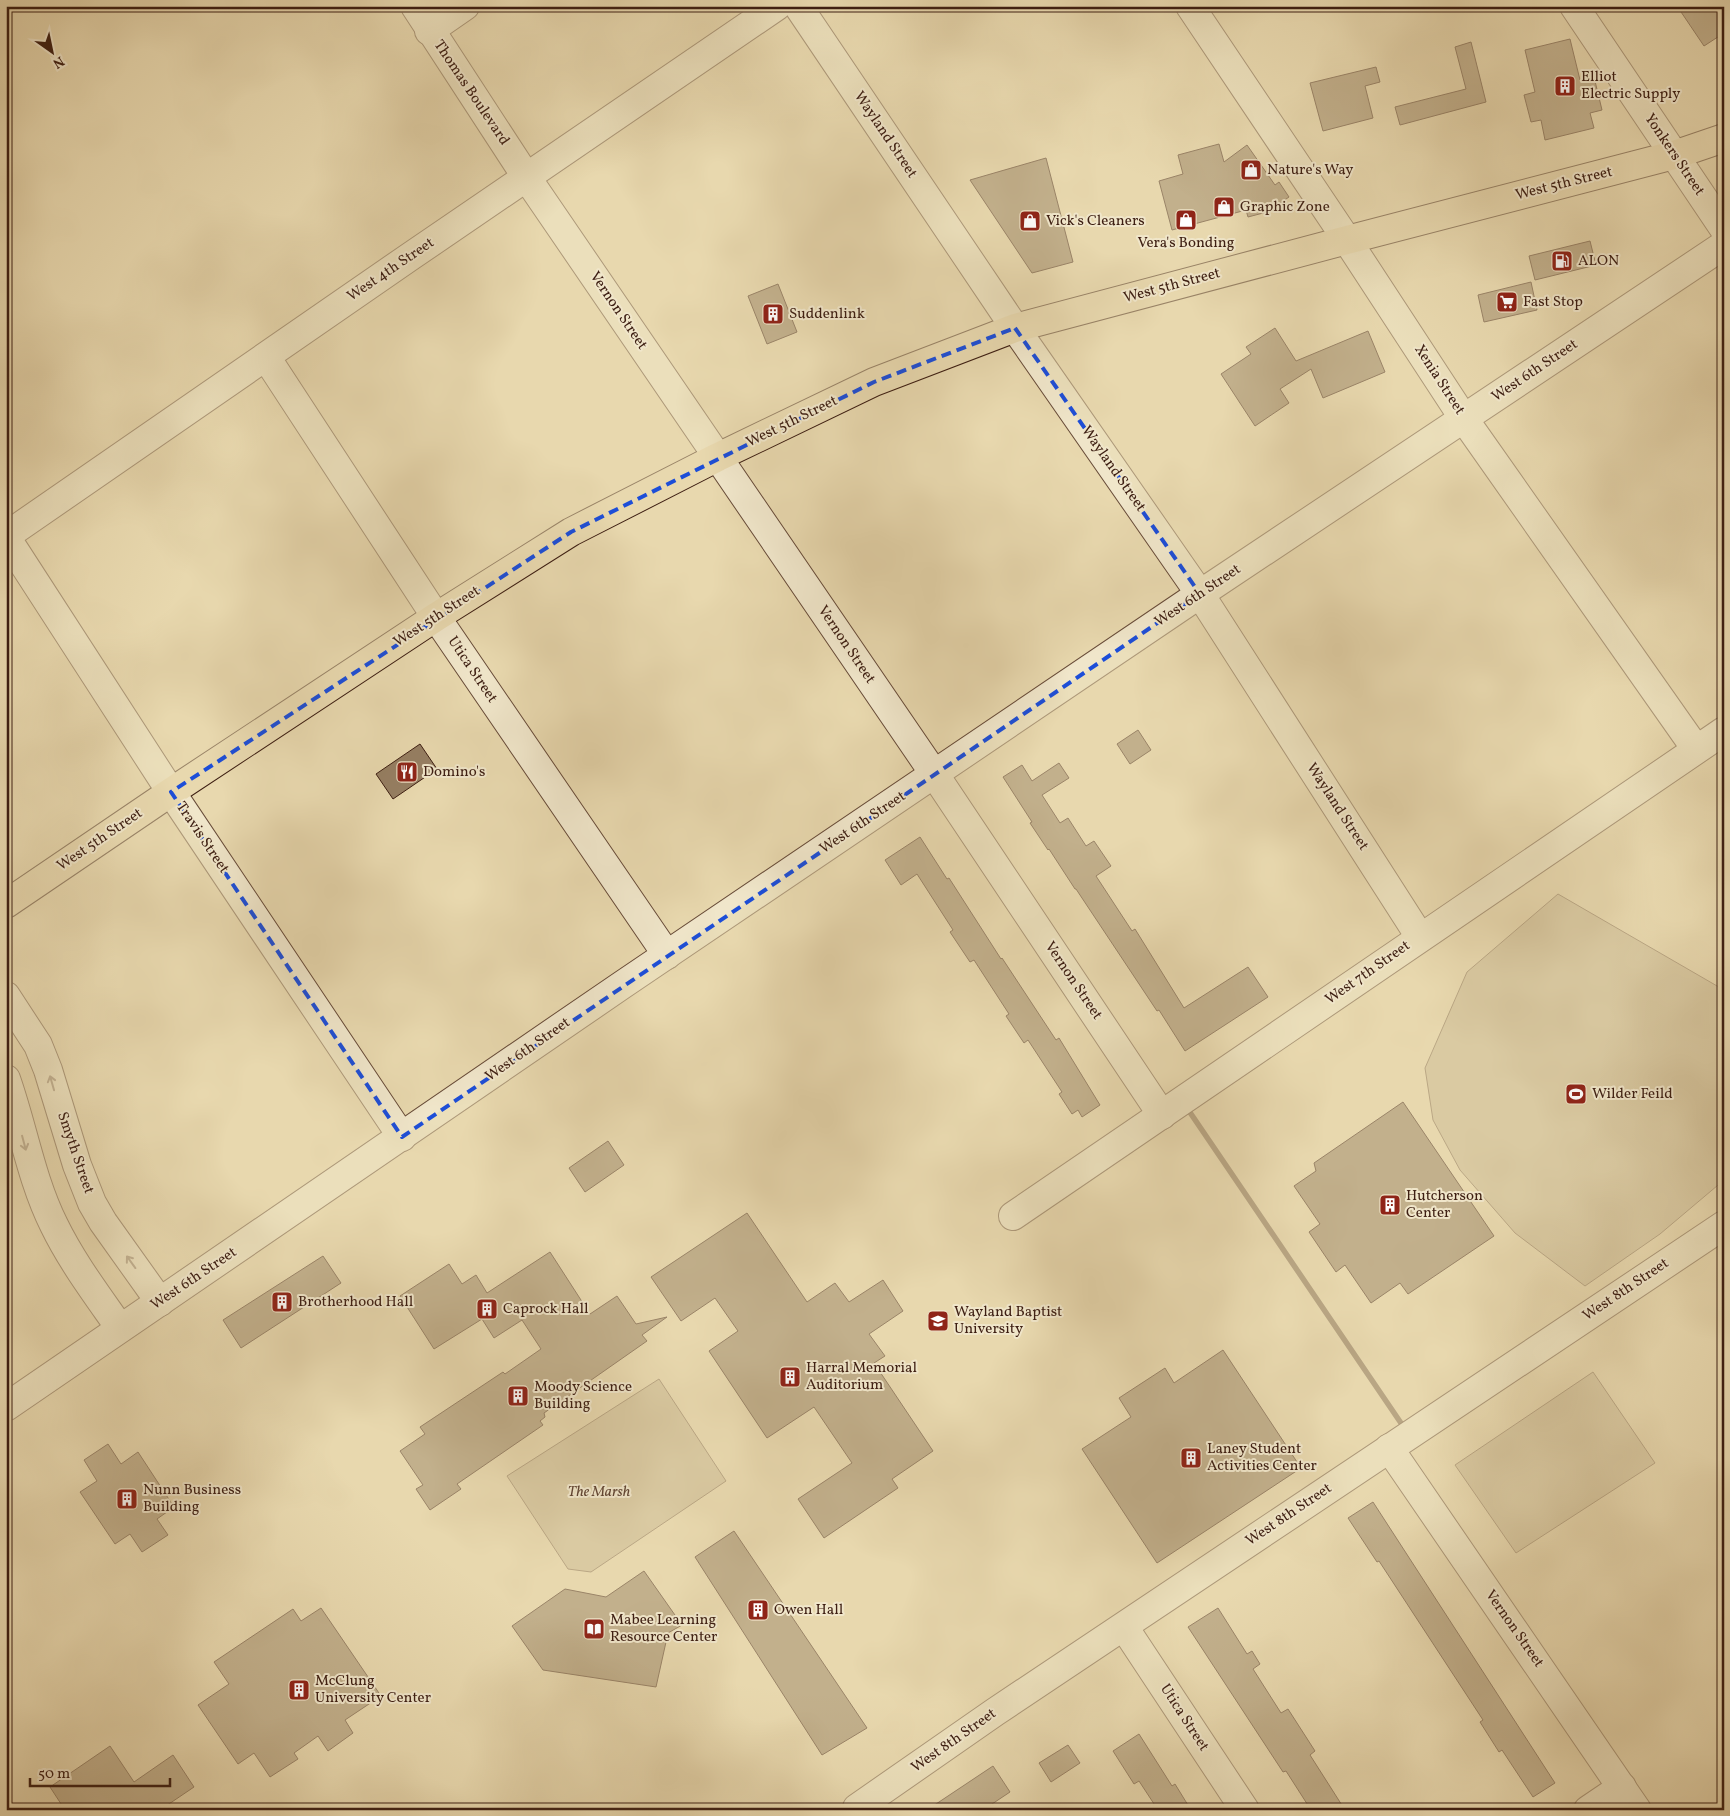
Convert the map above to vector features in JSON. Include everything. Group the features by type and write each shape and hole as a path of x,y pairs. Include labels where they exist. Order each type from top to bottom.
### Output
{"main road":[{"name":"West 5th Street","path":"6,904 171,792 436,617 571,532 718,457 874,382 1015,328 1674,155 1724,138"}],"street":[{"name":"Thomas Boulevard","path":"415,6 527,178"},
{"path":"430,31 465,6"},
{"name":"West 4th Street","path":"6,537 777,6"},
{"name":"Wayland Street","path":"798,6 1015,328 1200,594 1420,937"},
{"name":"Xenia Street","path":"1190,6 1464,419 1696,749"},
{"name":"Yonkers Street","path":"1574,6 1724,229"},
{"name":"Vernon Street","path":"527,178 935,775 1162,1115"},
{"name":"West 6th Street","path":"6,1407 667,955 1200,594 1724,244"},
{"name":"Utica Street","path":"266,357 436,617 667,955"},
{"name":"Travis Street","path":"6,537 171,792 402,1136"},
{"name":"West 7th Street","path":"1012,1216 1724,731"},
{"name":"Smyth Street","path":"6,996 38,1045 48,1070 77,1165 92,1203 103,1222 160,1302"},
{"path":"6,1079 28,1155 53,1224 83,1276 120,1328"},
{"name":"West 8th Street","path":"858,1809 995,1712 1724,1225"},
{"name":"Vernon Street","path":"1389,1448 1637,1810"},
{"name":"Utica Street","path":"1124,1627 1245,1810"},
{"path":"1588,1810 1622,1786"}],"highlighted area":[{"path":"1015,328 1200,594 402,1137 171,792 571,532 874,382"}],"green space":[{"name":"Wilder Feild","path":"1558,894 1724,990 1724,1180 1660,1234 1585,1286 1515,1233 1460,1170 1433,1120 1425,1068 1467,972"},
{"path":"1593,1372 1655,1463 1516,1553 1455,1465"},
{"name":"The Marsh","path":"659,1379 726,1481 591,1572 568,1569 507,1476"}],"building":[{"path":"1677,6 1724,6 1724,33 1704,46"},
{"name":"Elliot Electric Supply","path":"1570,39 1580,80 1594,77 1602,110 1590,113 1594,128 1545,140 1541,120 1531,122 1524,95 1535,92 1525,50"},
{"path":"1471,42 1486,102 1400,125 1395,107 1466,89 1455,47"},
{"path":"1376,67 1380,82 1365,86 1373,118 1323,131 1310,83"},
{"path":"1219,144 1224,162 1247,145 1275,185 1279,182 1289,197 1267,212 1248,217 1246,210 1172,230 1159,181 1183,174 1178,155"},
{"name":"Vick's Cleaners","path":"1046,158 1073,262 1032,273 970,180"},
{"name":"ALON","path":"1590,241 1596,265 1535,280 1529,256"},
{"name":"Fast Stop","path":"1531,282 1537,310 1484,322 1478,295"},
{"name":"Suddenlink","path":"778,284 797,332 767,344 748,296"},
{"path":"1275,328 1296,361 1368,331 1385,372 1323,398 1311,369 1280,389 1289,403 1255,426 1221,374 1251,354 1246,347"},
{"path":"1138,730 1151,750 1130,764 1117,744"},
{"name":"Domino's","path":"420,744 437,769 393,799 376,774"},
{"path":"1059,763 1069,778 1042,795 1060,823 1068,818 1086,846 1094,841 1111,866 1096,876 1132,931 1135,929 1184,1008 1248,967 1268,997 1185,1051 1159,1010 1157,1011 1030,823 1032,822 1003,777 1022,765 1032,781"},
{"path":"920,837 1056,1040 1059,1038 1100,1105 1082,1117 1078,1110 1072,1114 1059,1094 1062,1092 1028,1040 1024,1043 1006,1016 1009,1014 974,960 970,962 950,932 953,930 917,874 901,885 885,860"},
{"name":"Hutcherson Center","path":"1403,1102 1494,1236 1408,1294 1400,1283 1371,1303 1345,1265 1336,1272 1309,1232 1320,1224 1294,1186 1316,1171 1314,1163"},
{"path":"608,1141 624,1165 585,1192 569,1168"},
{"name":"Harral Memorial Auditorium","path":"747,1213 807,1302 835,1283 849,1302 883,1280 903,1311 869,1334 885,1356 874,1363 933,1451 892,1479 898,1488 824,1538 798,1499 852,1463 814,1407 767,1438 709,1351 738,1331 715,1298 681,1321 651,1277"},
{"name":"Moody Science Building","path":"550,1252 590,1314 617,1296 636,1324 667,1317 642,1335 647,1341 544,1413 545,1417 540,1421 543,1425 457,1484 461,1489 430,1510 416,1489 423,1485 400,1451 425,1434 420,1427 503,1372 505,1374 541,1349 522,1320 494,1338 482,1319 434,1349 400,1296 449,1264 462,1284 476,1275 487,1293"},
{"name":"Brotherhood Hall","path":"323,1256 341,1283 241,1348 223,1320"},
{"name":"Laney Student Activities Center","path":"1223,1350 1301,1468 1157,1563 1082,1449 1131,1417 1119,1398 1165,1368 1174,1383"},
{"name":"Nunn Business Building","path":"108,1444 121,1464 138,1452 174,1507 157,1519 168,1535 142,1552 130,1534 115,1544 80,1492 97,1481 84,1460"},
{"path":"1373,1502 1555,1783 1533,1797 1502,1750 1499,1752 1480,1722 1483,1720 1379,1561 1377,1562 1348,1518"},
{"name":"Owen Hall","path":"734,1531 867,1728 822,1755 695,1557"},
{"name":"Mabee Learning Resource Center","path":"644,1571 682,1625 668,1633 656,1687 543,1670 512,1626 565,1589 606,1597"},
{"name":"McClung University Center","path":"321,1608 381,1696 345,1720 353,1733 328,1751 318,1736 294,1753 298,1759 270,1777 254,1753 238,1764 198,1705 229,1684 214,1662 293,1609 301,1621"},
{"path":"1218,1608 1247,1654 1252,1651 1260,1664 1253,1669 1281,1713 1288,1709 1315,1751 1310,1755 1345,1810 1311,1810 1286,1771 1283,1772 1188,1627"},
{"path":"1139,1734 1172,1786 1175,1784 1191,1810 1158,1810 1139,1781 1134,1784 1113,1751"},
{"path":"1068,1745 1080,1763 1051,1782 1039,1763"},
{"path":"110,1746 134,1782 173,1755 194,1787 160,1810 65,1810 50,1787"},
{"path":"993,1766 1010,1792 983,1810 927,1810"}],"waterway":[{"path":"1187,1108 1405,1429"}],"place":[{"name":"Elliot Electric Supply","path":"1565,86"},
{"name":"Nature's Way","path":"1251,170"},
{"name":"Graphic Zone","path":"1224,207"},
{"name":"Vera's Bonding","path":"1186,220"},
{"name":"Vick's Cleaners","path":"1030,221"},
{"name":"ALON","path":"1562,261"},
{"name":"Fast Stop","path":"1507,302"},
{"name":"Suddenlink","path":"773,314"},
{"name":"Domino's","path":"407,772"},
{"name":"Wilder Feild","path":"1576,1094"},
{"name":"Hutcherson Center","path":"1390,1205"},
{"name":"Brotherhood Hall","path":"282,1302"},
{"name":"Caprock Hall","path":"487,1309"},
{"name":"Wayland Baptist University","path":"938,1321"},
{"name":"Harral Memorial Auditorium","path":"790,1377"},
{"name":"Moody Science Building","path":"518,1396"},
{"name":"Laney Student Activities Center","path":"1191,1458"},
{"name":"Nunn Business Building","path":"127,1499"},
{"name":"Owen Hall","path":"758,1610"},
{"name":"Mabee Learning Resource Center","path":"594,1629"},
{"name":"McClung University Center","path":"299,1690"}]}
